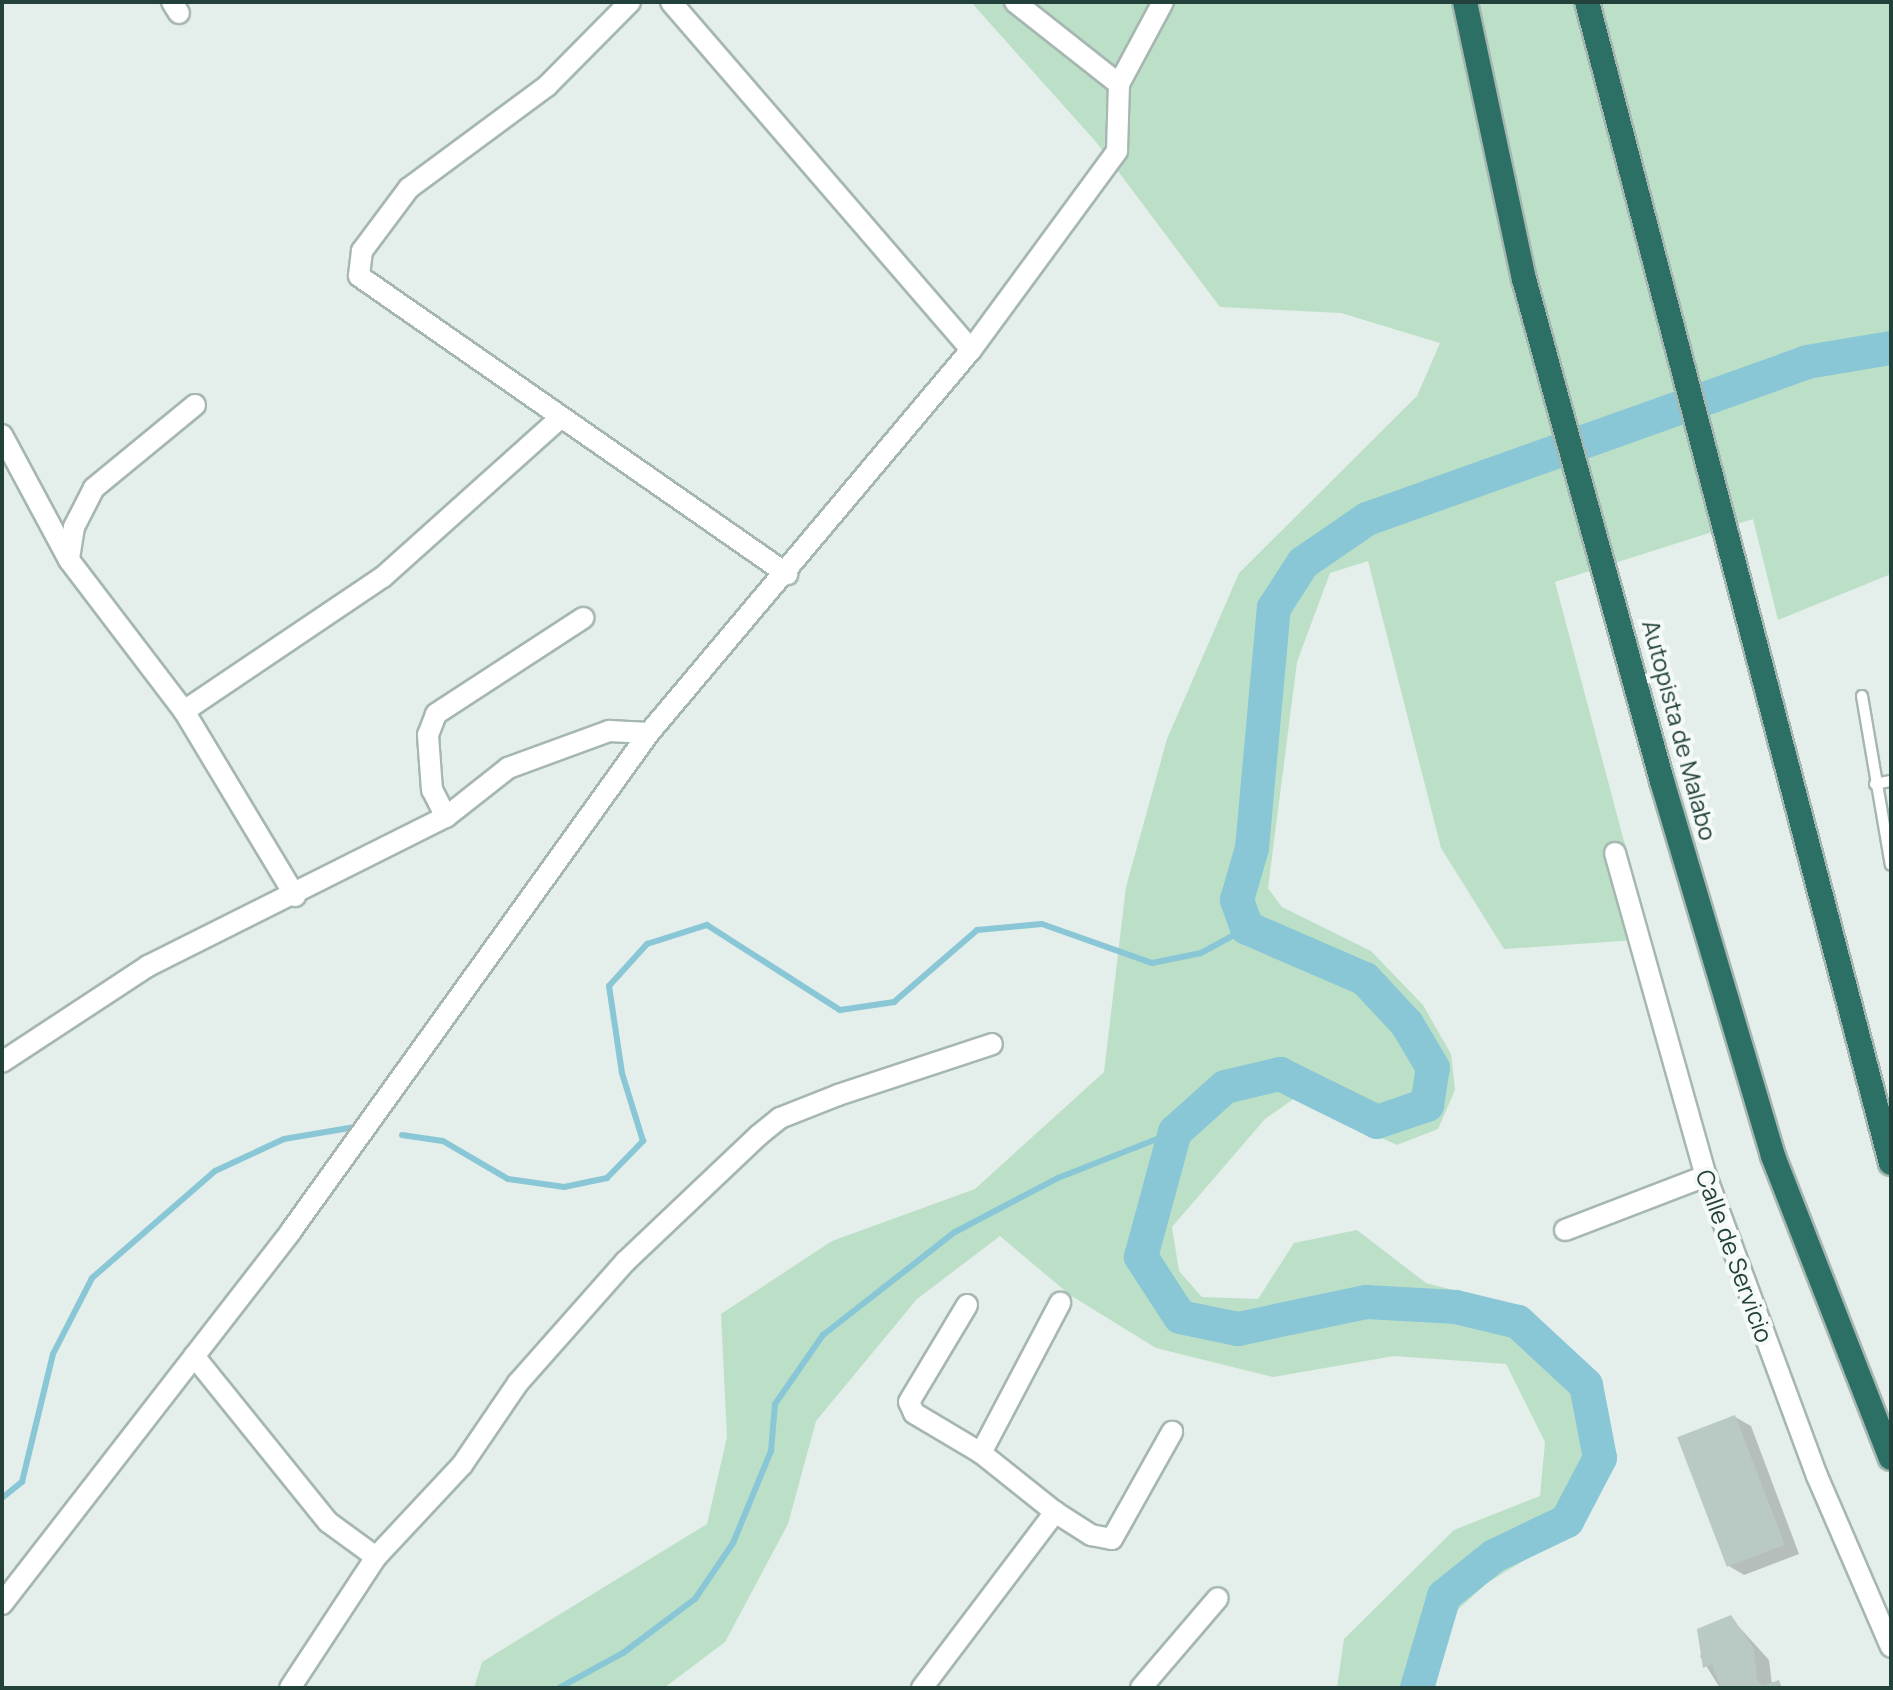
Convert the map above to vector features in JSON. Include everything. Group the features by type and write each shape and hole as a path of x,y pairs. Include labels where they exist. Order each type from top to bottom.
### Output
{"highway":[{"name":"Autopista de Malabo","path":"1465,2 1524,279 1611,576 1662,781 1773,1156 1891,1458"},
{"path":"1587,2 1891,1163"}],"street":[{"path":"630,2 547,86 409,188 356,263 359,276 558,420 787,574"},
{"path":"671,2 971,350"},
{"path":"1015,2 1119,84"},
{"path":"2,1604 194,1356 649,733 787,574 971,350 1117,151 1119,84 1163,2"},
{"path":"69,560 74,527 94,488 195,405"},
{"path":"184,711 383,577 558,420"},
{"path":"2,435 69,560 184,711 295,896"},
{"path":"446,817 432,790 428,735 436,714 583,618"},
{"path":"2,1062 148,966 295,896 446,817 508,768 547,749 609,731 649,733"},
{"name":"Calle de Servicio","path":"1615,853 1706,1176 1817,1476 1891,1647"},
{"path":"290,1688 376,1557 413,1524 590,1301 780,1118 992,1044"},
{"path":"1565,1230 1706,1176"},
{"path":"981,1453 1060,1303"},
{"path":"967,1305 909,1402 914,1413 981,1453 1055,1512 1112,1539 1172,1432"},
{"path":"194,1356 328,1522 376,1557"},
{"path":"922,1688 1055,1512"},
{"path":"1141,1688 1218,1598"}],"lane":[{"path":"1862,696 1875,784 1885,810 1891,865"},
{"path":"1875,784 1891,781"}],"green space":[{"path":"971,2 1891,2 1891,574 1778,620 1753,519 1555,582 1650,939 1504,949 1441,848 1368,561 1330,573 1297,662 1268,888 1282,907 1371,951 1423,1005 1451,1054 1455,1090 1438,1129 1397,1145 1295,1098 1265,1119 1172,1227 1179,1271 1202,1297 1258,1299 1294,1243 1357,1230 1426,1283 1499,1302 1544,1324 1589,1371 1615,1457 1582,1525 1487,1583 1439,1627 1424,1688 1337,1688 1344,1639 1454,1530 1540,1496 1545,1442 1506,1364 1394,1356 1273,1377 1156,1348 1070,1295 1000,1236 917,1299 816,1421 788,1524 725,1642 664,1688 474,1688 482,1662 707,1524 727,1437 721,1314 832,1241 975,1189 1104,1072 1126,887 1167,739 1239,573 1417,396 1440,343 1341,313 1220,307 1096,142"}],"building":[{"path":"1735,1415 1785,1545 1727,1567 1677,1437"},
{"path":"1731,1615 1754,1649 1757,1679 1762,1686 1779,1680 1782,1688 1721,1688 1712,1664 1703,1668 1697,1629"}],"waterway":[{"path":"1417,1688 1444,1596 1494,1556 1567,1521 1600,1458 1586,1385 1518,1322 1456,1307 1366,1302 1238,1329 1180,1317 1141,1257 1175,1132 1225,1087 1280,1074 1377,1122 1427,1105 1433,1068 1407,1024 1365,979 1247,928 1237,900 1252,848 1274,608 1303,563 1367,519 1807,362 1891,348"},
{"path":"402,1135 443,1141 508,1179 564,1187 607,1178 643,1141 622,1073 609,986 647,944 707,925 840,1010 894,1002 977,930 1042,924 1152,963 1201,953 1247,928"},
{"path":"2,1498 22,1482 53,1354 92,1278 215,1171 284,1139 361,1126"},
{"path":"559,1688 623,1653 695,1599 733,1543 771,1451 775,1404 823,1335 955,1232 1058,1178 1175,1132"}]}
